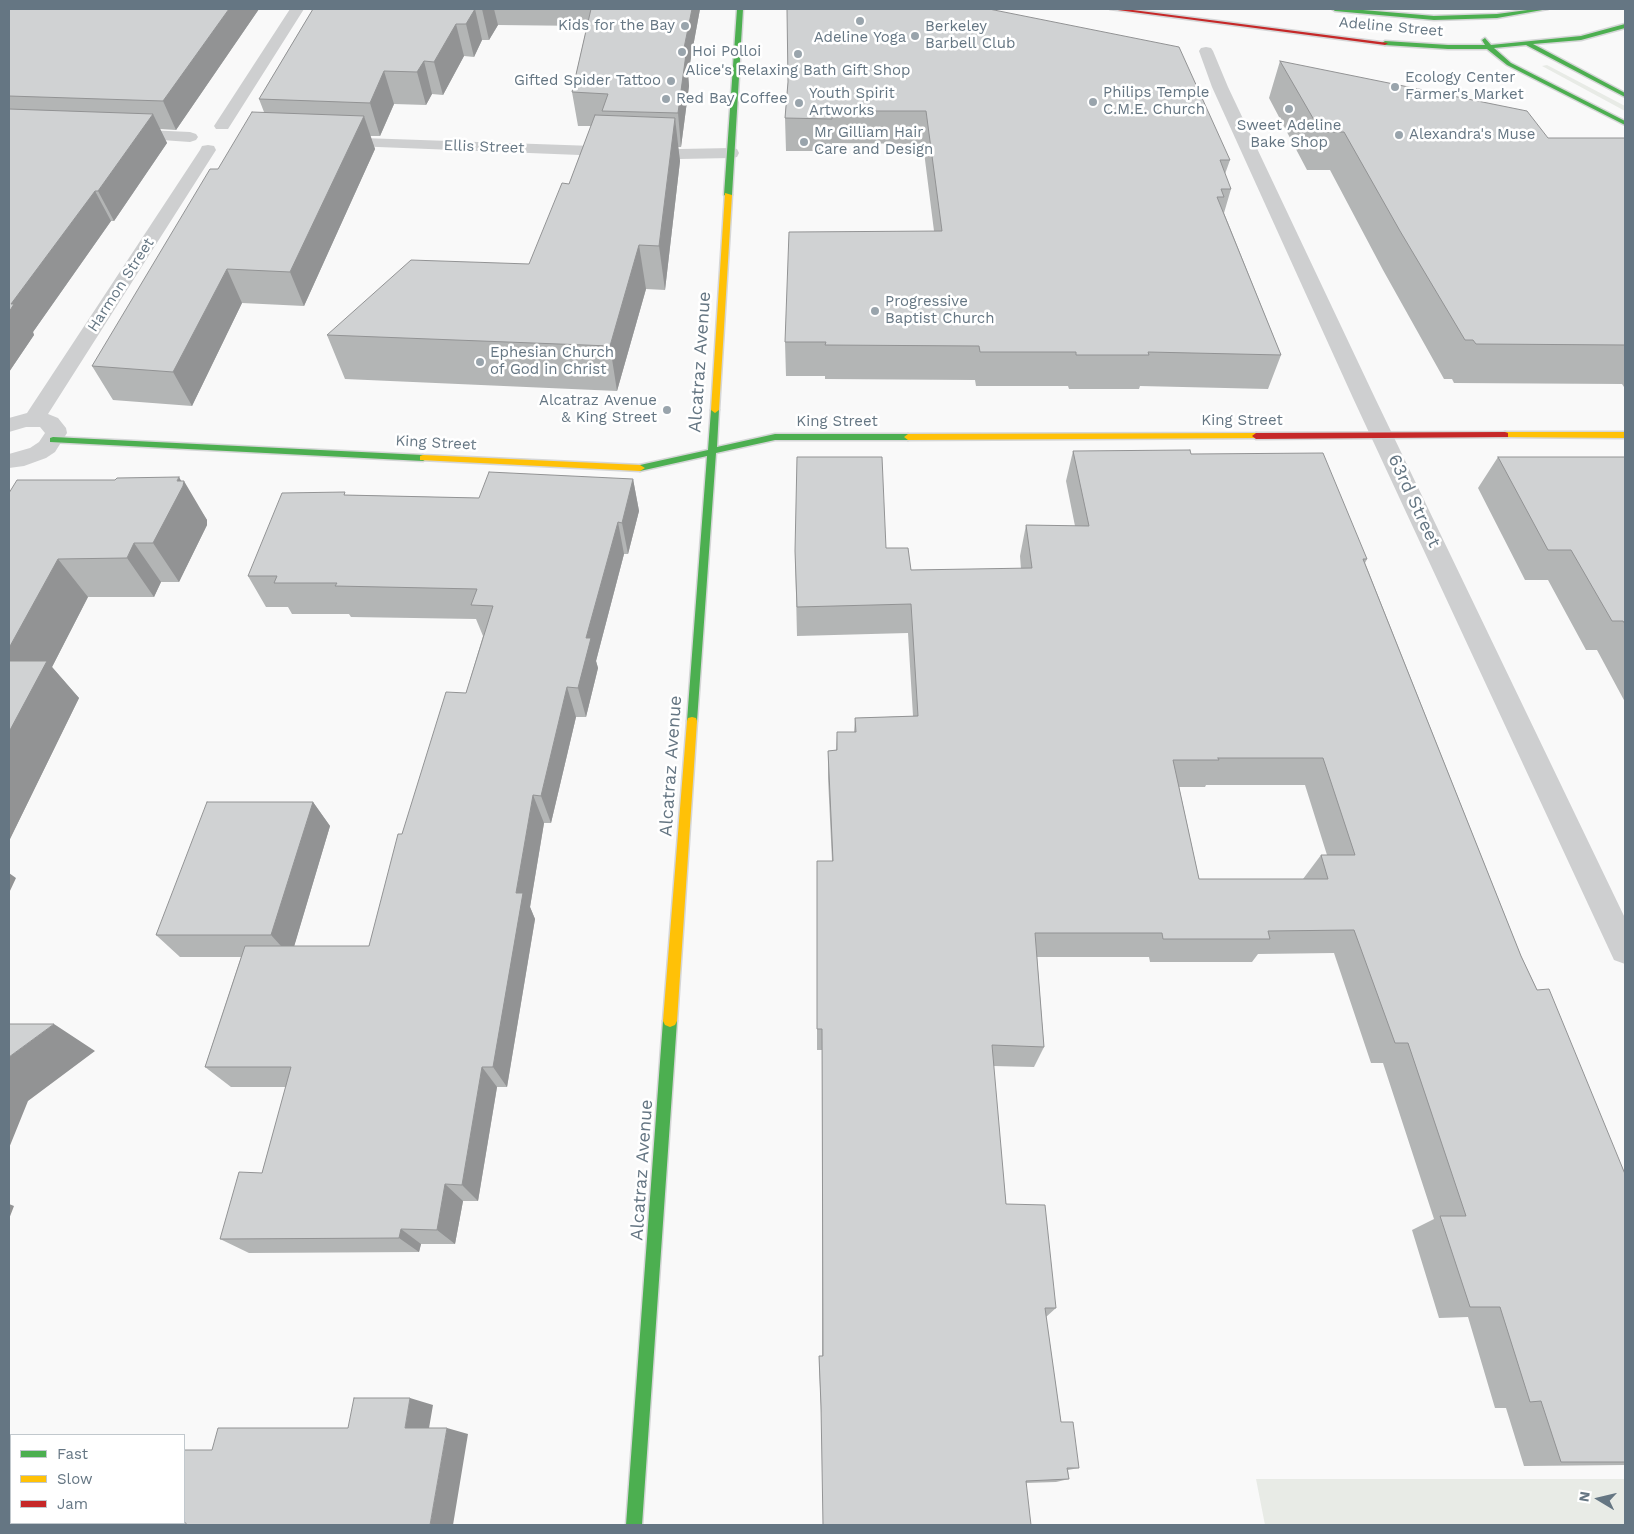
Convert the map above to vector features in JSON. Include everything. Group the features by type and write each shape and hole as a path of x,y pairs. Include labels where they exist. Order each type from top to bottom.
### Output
{"street":[{"path":"205,130 297,9"},
{"name":"Alcatraz Avenue","path":"634,1525 711,451 740,9"},
{"name":"Adeline Street","path":"1113,9 1375,42 1440,47 1489,47 1529,44 1581,38 1625,26"},
{"name":"Adeline Street","path":"1335,9 1418,17 1478,18 1545,9"},
{"path":"1478,18 1480,31 1489,47 1509,64 1625,123"},
{"path":"1478,18 1495,26"},
{"path":"1512,36 1625,95"},
{"name":"63rd Street","path":"1206,51 1220,87 1625,950"},
{"path":"106,134 236,128 239,131"},
{"name":"Harmon Street","path":"34,419 215,148 192,146 189,140 205,130"},
{"name":"Ellis Street","path":"321,141 680,154 731,154"},
{"path":"9,425 34,419 50,423 55,428 56,434 53,440 38,453 27,458 9,461"},
{"name":"King Street","path":"53,440 640,468 775,437 1625,435"}],"shaded area":[{"path":"1547,65 1625,106 1625,111 1542,66"},
{"path":"1256,1479 1625,1479 1625,1525 1265,1525"}],"building":[{"path":"9,9 229,9 163,101 9,96"},
{"path":"313,9 475,9 466,24 456,24 434,62 424,61 417,72 384,71 370,103 259,99"},
{"path":"591,9 692,9 683,53 686,54 678,113 602,111 608,94 572,92"},
{"path":"787,9 989,9 1179,47 1230,160 1220,160 1231,189 1221,189 1224,197 1217,197 1281,355 1148,352 1149,355 1076,355 1076,352 980,352 979,346 825,345 826,342 785,342 789,232 942,231 926,111 832,111 832,119 785,118 788,82"},
{"path":"1280,61 1527,111 1548,138 1625,138 1625,345 1476,344 1473,340 1465,340 1344,132 1321,132"},
{"path":"9,109 153,114 98,191 95,191 11,304 14,304 9,312"},
{"path":"252,112 364,116 290,272 227,269 173,372 92,366 210,169 218,169"},
{"path":"595,115 675,118 659,246 639,245 610,346 327,335 411,260 529,264 562,183 569,184"},
{"path":"1190,450 1191,454 1323,453 1367,559 1363,559 1521,956 1537,990 1549,989 1625,1174 1625,1462 1561,1462 1541,1401 1530,1402 1500,1307 1470,1307 1440,1216 1466,1216 1408,1043 1395,1043 1354,930 1268,931 1270,939 1163,939 1162,933 1035,933 1044,1047 992,1045 1006,1204 1045,1205 1056,1308 1045,1308 1061,1422 1073,1422 1079,1468 1067,1468 1069,1479 1026,1481 1031,1525 823,1525 819,1356 823,1356 822,1029 817,1029 817,861 833,861 828,751 837,750 837,732 856,732 855,718 918,716 911,604 797,607 795,551 797,457 882,457 886,548 908,548 911,570 1032,568 1026,525 1089,526 1073,451","holes":["1323,758 1355,855 1321,855 1328,879 1199,879 1173,760"]},
{"path":"1498,457 1625,457 1625,624 1623,621 1612,621 1571,550 1548,550"},
{"path":"489,472 633,479 622,523 618,522 586,638 591,638 578,688 567,687 541,796 533,795 516,893 523,893 493,1067 482,1067 462,1185 445,1184 437,1230 401,1229 399,1238 220,1239 239,1172 262,1173 291,1067 205,1067 245,946 369,946 398,834 402,834 446,692 466,693 493,606 471,605 477,589 335,586 337,583 274,583 277,576 248,576 282,493 345,492 344,495 479,498"},
{"path":"179,477 177,481 184,481 183,486 153,543 134,543 127,558 58,559 9,648 9,493 17,480 115,480 117,478"},
{"path":"9,661 47,661 9,732"},
{"path":"207,802 313,802 271,935 156,935"},
{"path":"9,1024 54,1024 9,1057"},
{"path":"354,1398 410,1398 405,1428 447,1428 430,1525 186,1525 185,1450 212,1450 218,1428 348,1428"},
{"path":"10,1465 10,1524 46,1524 9,1525"}],"traffic: fast":[{"path":"728,195 740,9"},
{"path":"1335,9 1434,18 1497,16 1545,9"},
{"path":"1385,43 1448,47 1489,47 1581,38 1625,26"},
{"path":"1485,40 1489,47 1509,64 1625,123"},
{"path":"1526,43 1625,95"},
{"path":"692,721 715,410"},
{"path":"640,468 775,437 908,437"},
{"path":"53,440 423,458"},
{"path":"634,1525 670,1021"}],"traffic: slow":[{"path":"715,410 728,195"},
{"path":"1505,435 1625,435"},
{"path":"908,437 1256,436"},
{"path":"423,458 640,468"},
{"path":"670,1021 692,721"}],"traffic: jam":[{"path":"1113,9 1385,43"},
{"path":"1256,436 1505,435"}],"place":[{"name":"Adeline Yoga","path":"860,21"},
{"name":"Kids for the Bay","path":"685,26"},
{"name":"Berkeley Barbell Club","path":"915,36"},
{"name":"Hoi Polloi","path":"682,52"},
{"name":"Alice's Relaxing Bath Gift Shop","path":"798,54"},
{"name":"Gifted Spider Tattoo","path":"671,81"},
{"name":"Ecology Center Farmer's Market","path":"1395,87"},
{"name":"Red Bay Coffee","path":"666,99"},
{"name":"Philips Temple C.M.E. Church","path":"1093,102"},
{"name":"Youth Spirit Artworks","path":"799,103"},
{"name":"Sweet Adeline Bake Shop","path":"1289,109"},
{"name":"Alexandra's Muse","path":"1399,135"},
{"name":"Mr Gilliam Hair Care and Design","path":"804,142"},
{"name":"Progressive Baptist Church","path":"875,311"},
{"name":"Ephesian Church of God in Christ","path":"480,362"},
{"name":"Alcatraz Avenue & King Street","path":"667,410"}]}
